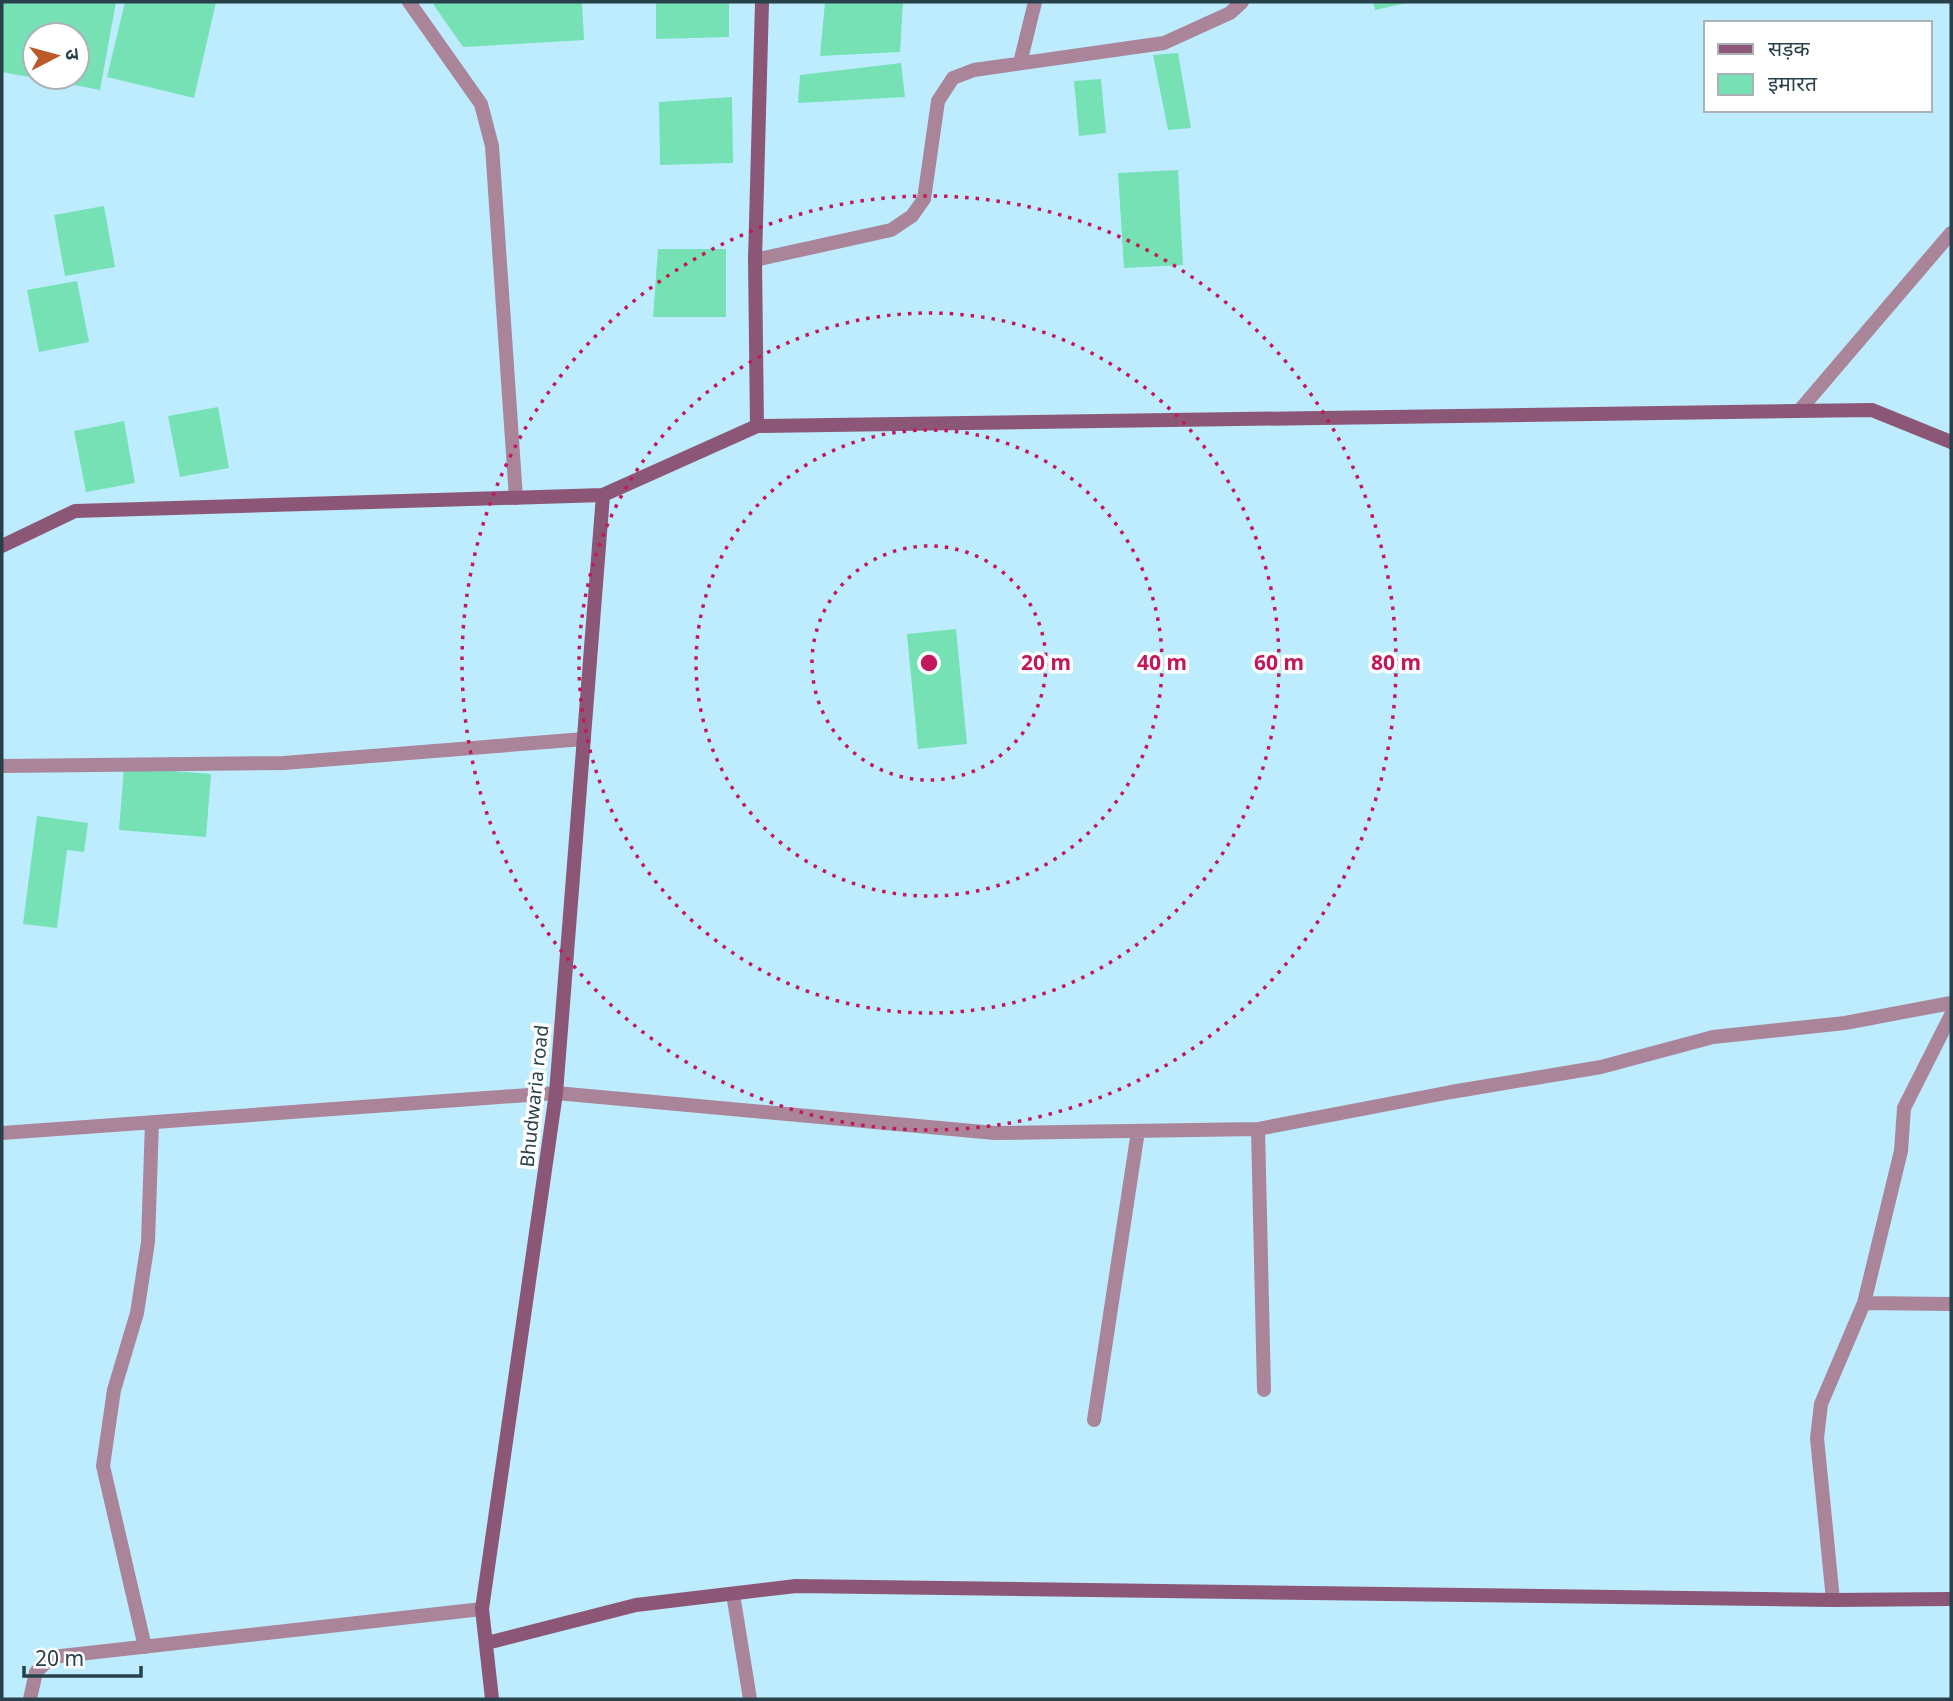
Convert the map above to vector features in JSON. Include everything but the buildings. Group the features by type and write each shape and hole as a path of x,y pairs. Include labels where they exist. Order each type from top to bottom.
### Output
{"street":[{"path":"409,2 481,104 492,146 516,498"},
{"path":"757,426 755,260 762,2"},
{"path":"1020,63 1035,2"},
{"path":"755,260 891,230 912,216 924,199 938,100 953,78 974,70 1164,43 1230,13 1242,2"},
{"path":"1799,411 1951,233"},
{"path":"2,546 75,511 603,495 757,426 1872,410 1951,442"},
{"name":"Bhudwaria road","path":"492,1699 482,1609 556,1093 603,495"},
{"path":"2,766 284,763 584,739"},
{"path":"2,1133 556,1093 995,1133 1258,1129 1601,1067 1713,1037 1845,1023 1951,1003"},
{"path":"1833,1600 1817,1437 1821,1404 1864,1303 1901,1151 1904,1108 1951,1015"},
{"path":"145,1647 103,1466 114,1390 137,1313 148,1242 152,1122"},
{"path":"1258,1129 1264,1390"},
{"path":"1094,1420 1138,1131"},
{"path":"1864,1303 1951,1304"},
{"path":"487,1643 636,1605 796,1586 1833,1600 1951,1599"},
{"path":"733,1594 750,1699"},
{"path":"30,1699 36,1672 52,1657 482,1609"}]}
